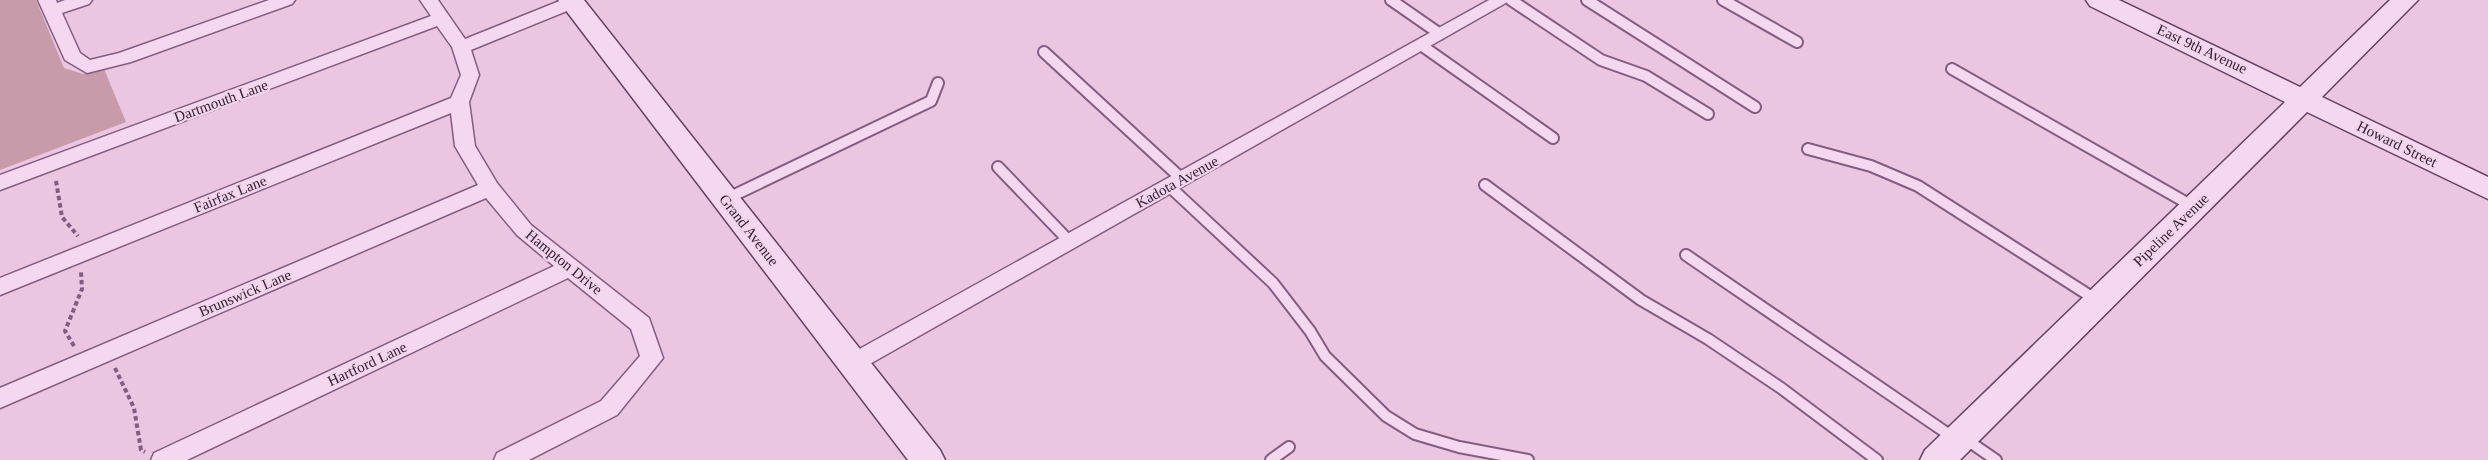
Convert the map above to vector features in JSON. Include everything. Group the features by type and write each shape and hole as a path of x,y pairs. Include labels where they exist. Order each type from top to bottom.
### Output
{"street":[{"path":"83,0 49,5 72,56 87,67 124,58 286,0"},
{"name":"Hampton Drive","path":"429,0 461,47 470,75 459,102 465,146 490,188 524,230 641,324 652,358 609,408 507,460"},
{"name":"Kadota Avenue","path":"853,363 1502,0"},
{"name":"East 9th Avenue","path":"2099,0 2306,98"},
{"path":"461,47 574,1"},
{"name":"Grand Avenue","path":"574,1 853,363 920,458"},
{"name":"Pipeline Avenue","path":"1949,450 2306,98 2401,1"},
{"name":"Dartmouth Lane","path":"0,183 441,18"},
{"name":"Howard Street","path":"2306,98 2488,189"},
{"name":"Fairfax Lane","path":"0,287 459,102"},
{"name":"Brunswick Lane","path":"0,398 490,188"},
{"name":"Hartford Lane","path":"157,458 571,267"}],"lane":[{"path":"1391,0 1440,34"},
{"path":"1502,0 1601,60 1646,76 1708,114"},
{"path":"1587,0 1755,106"},
{"path":"1724,0 1797,42"},
{"path":"1420,45 1553,138"},
{"path":"1044,52 1273,283 1306,324 1325,356 1386,416 1415,434 1459,447 1528,460"},
{"path":"1952,69 2195,207"},
{"path":"725,199 931,101 938,83"},
{"path":"1808,149 1871,166 1918,186 2098,301"},
{"path":"998,167 1070,242"},
{"path":"1485,185 1641,300 1708,339 1772,381 1877,460"},
{"path":"1686,255 1949,450 1996,460"},
{"path":"1272,460 1289,447"}],"path":[{"path":"54,163 62,218 80,238 82,289 65,331 76,349 113,366 126,387 134,408 141,450 157,458"}],"shaded area":[{"path":"0,0 36,0 64,68 83,74 104,69 126,122 0,170"}]}
